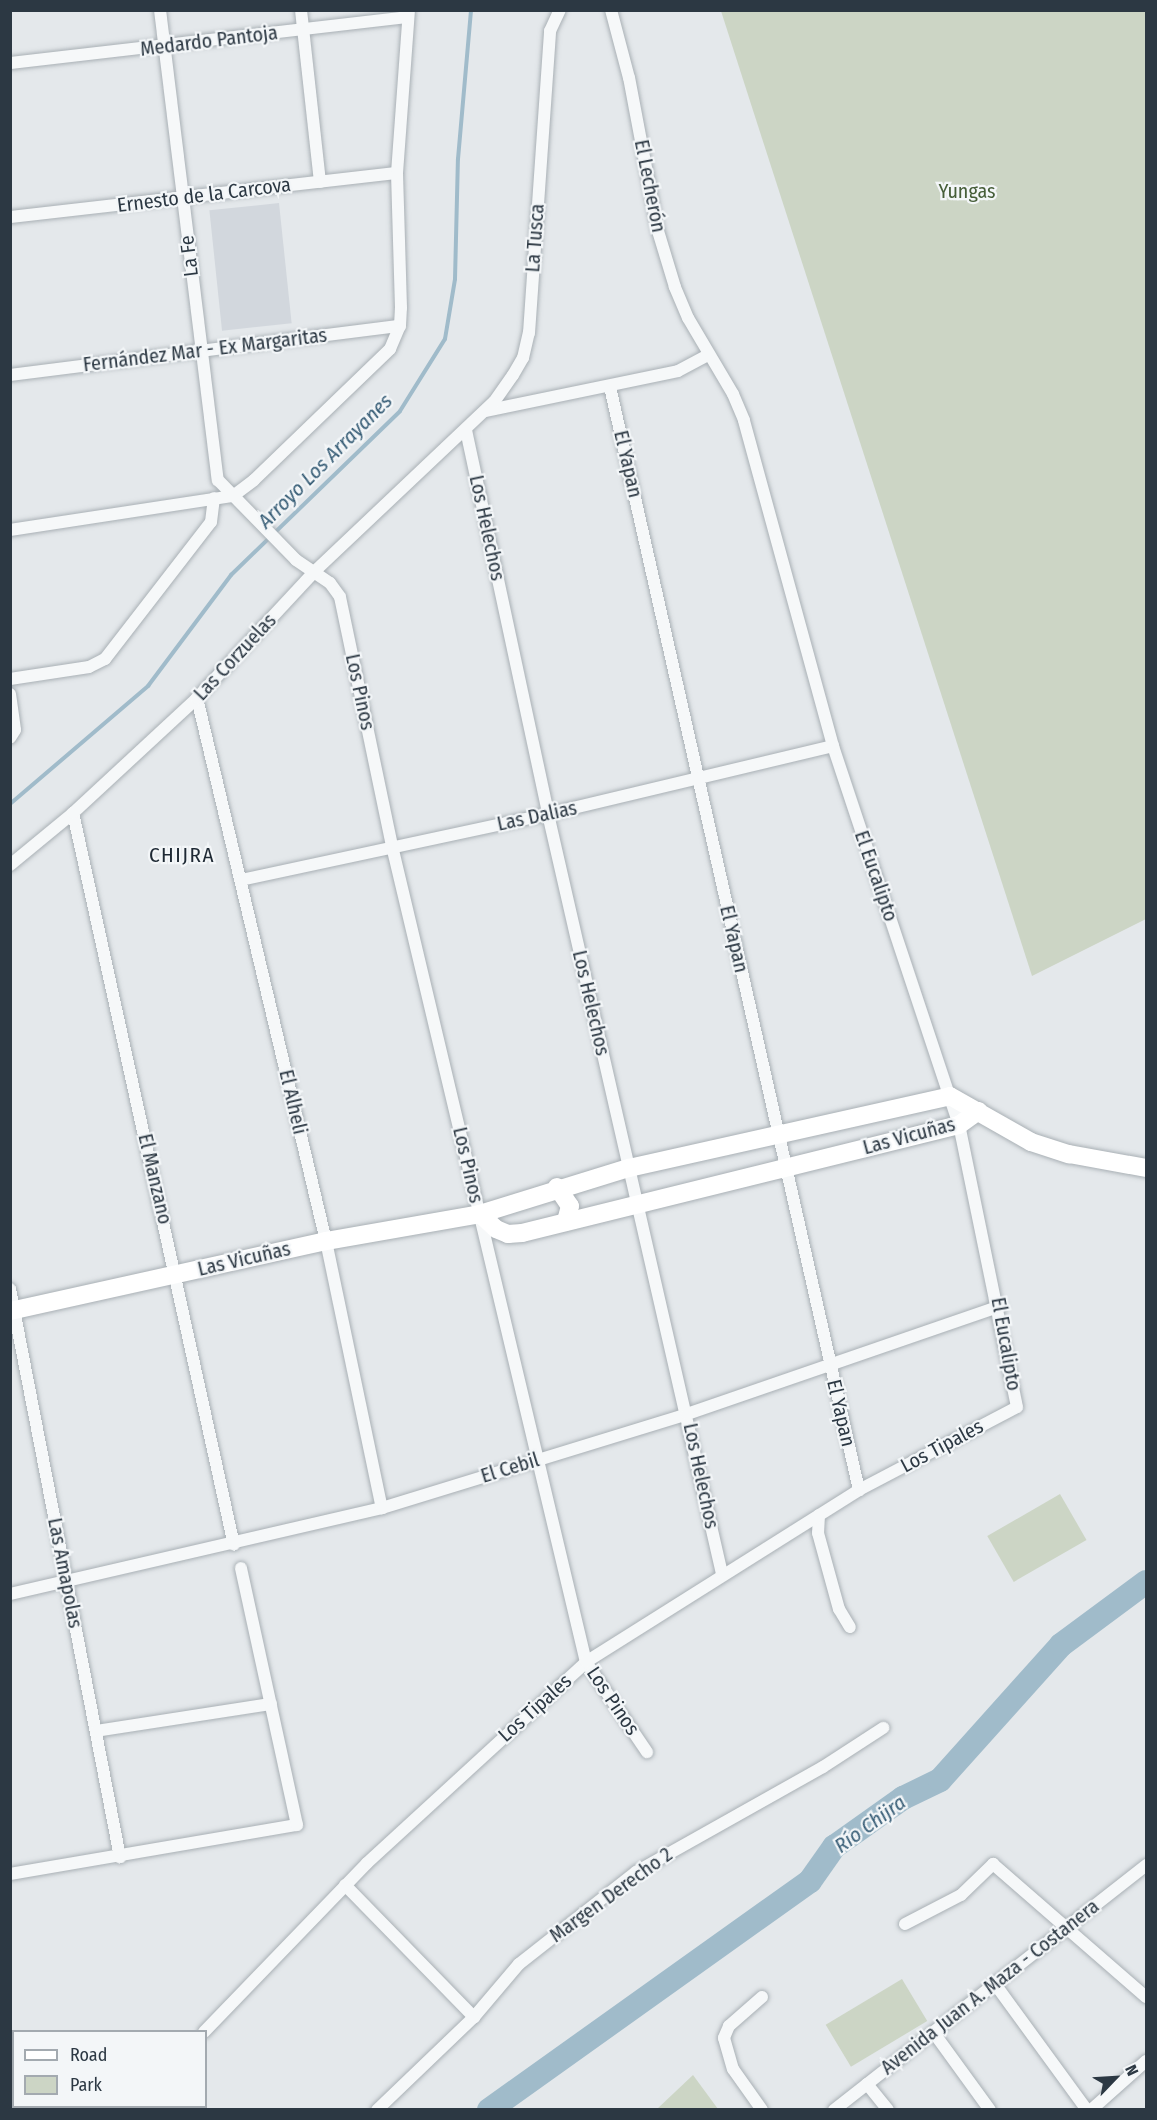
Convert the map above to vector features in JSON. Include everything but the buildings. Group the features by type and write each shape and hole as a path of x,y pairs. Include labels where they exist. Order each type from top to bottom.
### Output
{"street":[{"name":"La Fe","path":"160,10 200,351 218,480 259,524"},
{"path":"301,10 320,182"},
{"name":"La Tusca","path":"453,443 485,411 523,358 529,333 550,31 560,10"},
{"name":"El Lecherón","path":"611,10 629,78 658,231 680,297 708,355"},
{"name":"Medardo Pantoja","path":"10,63 164,48 408,14"},
{"path":"10,530 233,496 254,480 390,348 400,326 397,173 408,14"},
{"name":"Ernesto de la Carcova","path":"10,217 397,173"},
{"name":"Fernández Mar - Ex Margaritas","path":"10,375 400,326"},
{"path":"485,411 610,387 678,371 708,355"},
{"name":"El Eucalipto","path":"708,355 733,394 744,420 833,746 959,1125 1000,1306 1017,1407"},
{"name":"El Yapan","path":"610,387 859,1490"},
{"name":"Los Helechos","path":"466,430 548,814 722,1574"},
{"name":"Las Corzuelas","path":"10,865 73,813 197,698 315,571 453,443"},
{"path":"10,679 89,668 105,659 211,522 214,498"},
{"name":"Los Pinos","path":"259,524 296,560 315,571 340,597 392,846 586,1662 647,1752"},
{"path":"10,694 15,730 10,738"},
{"name":"El Alheli","path":"197,698 326,1241 382,1508"},
{"name":"Las Dalias","path":"241,880 548,814 833,746"},
{"name":"El Manzano","path":"73,813 177,1275 234,1545"},
{"name":"Las Vicuñas","path":"13,1310 326,1241 480,1214 557,1187 629,1167 950,1096 978,1111 959,1125 508,1234 480,1214"},
{"path":"978,1111 1040,1145 1146,1168"},
{"path":"557,1187 570,1206 566,1221"},
{"name":"Las Amapolas","path":"10,1289 120,1857"},
{"name":"El Cebil","path":"10,1594 234,1545 382,1508 831,1367 1000,1306"},
{"name":"Los Tipales","path":"205,2030 345,1885 586,1662 722,1574 859,1490 1017,1407"},
{"path":"819,1515 818,1533 839,1608 850,1627"},
{"path":"10,1874 297,1825 241,1568"},
{"path":"96,1731 271,1704"},
{"name":"Margen Derecho 2","path":"377,2109 474,2017 519,1964 636,1872 822,1767 883,1728"},
{"path":"905,1924 961,1895 993,1864 1146,1997"},
{"name":"Avenida Juan A. Maza - Costanera","path":"834,2109 1146,1865"},
{"path":"345,1885 474,2017"},
{"path":"995,1984 1089,2109 1146,2061"},
{"path":"762,1996 729,2026 724,2038 734,2069 762,2109"},
{"path":"934,2033 990,2109"},
{"path":"867,2084 888,2109"}],"shaded area":[{"path":"279,203 292,323 222,331 209,210"}],"green space":[{"name":"Yungas","path":"721,11 1146,11 1146,919 1032,976"},
{"path":"1060,1494 1086,1540 1014,1582 987,1536"},
{"path":"902,1979 927,2021 851,2067 826,2025"},
{"path":"693,2075 718,2109 657,2109"}],"waterway":[{"name":"Arroyo Los Arrayanes","path":"10,804 148,686 231,575 400,411 445,339 455,279 458,159 471,10"},
{"name":"Río Chijra","path":"489,2110 810,1881 834,1847 903,1798 940,1780 1061,1645 1146,1582"}],"district":[{"name":"CHIJRA","path":"182,855"}]}
